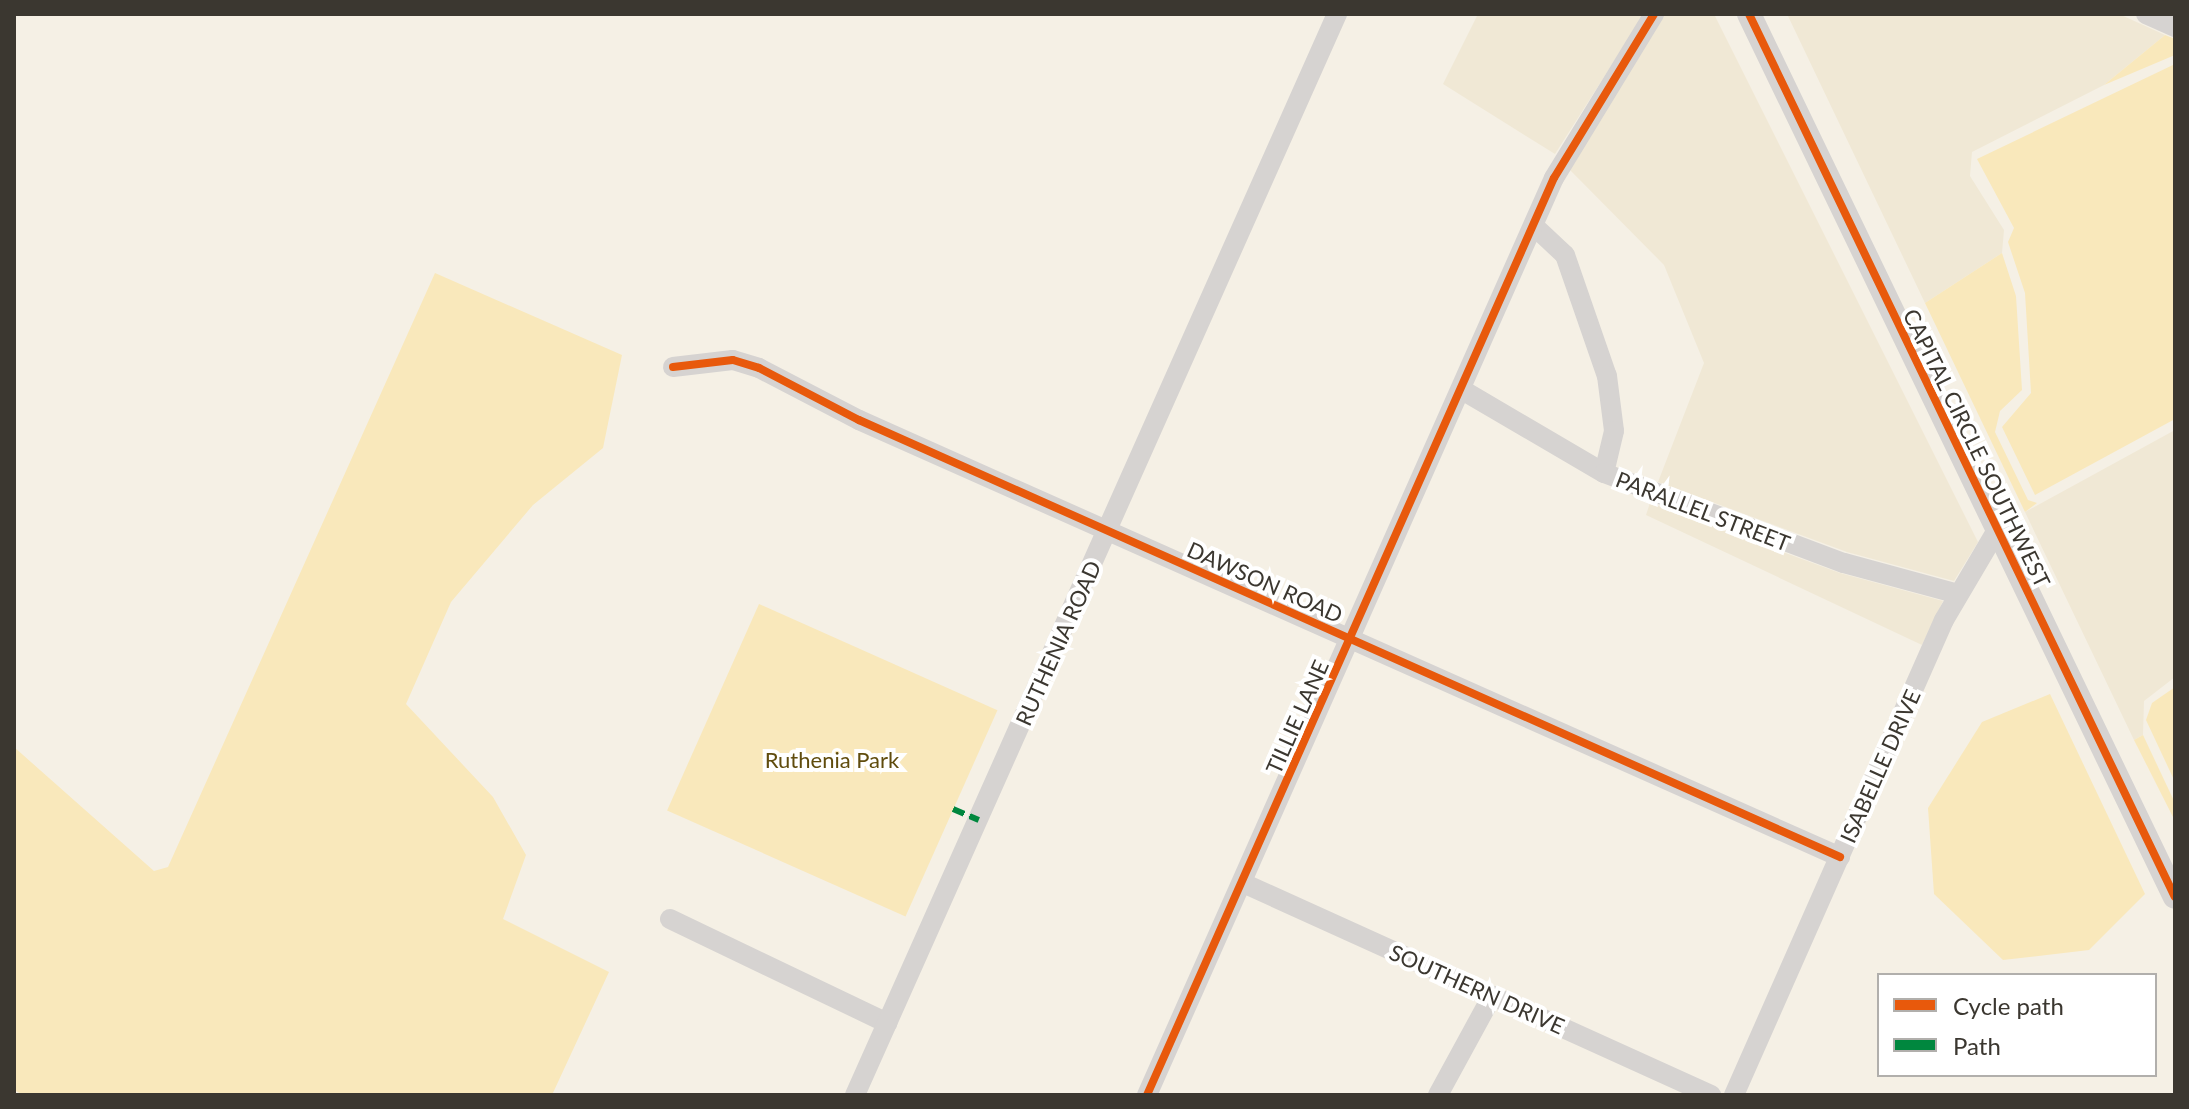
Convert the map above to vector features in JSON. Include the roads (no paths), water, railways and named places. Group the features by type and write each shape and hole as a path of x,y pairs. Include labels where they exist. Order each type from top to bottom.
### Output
{"main road":[{"name":"CAPITAL CIRCLE SOUTHWEST","path":"1749,14 2175,897"}],"street":[{"name":"RUTHENIA ROAD","path":"855,1095 1337,14"},
{"name":"TILLIE LANE","path":"1147,1095 1577,133 1654,14"},
{"path":"2146,14 2175,27"},
{"path":"1534,226 1565,255 1607,376 1614,431 1604,473"},
{"name":"DAWSON ROAD","path":"673,367 733,360 759,368 1108,532 1840,857"},
{"name":"PARALLEL STREET","path":"1464,391 1604,473 1844,563 1958,594"},
{"name":"ISABELLE DRIVE","path":"1734,1095 1958,594 1997,530"},
{"name":"SOUTHERN DRIVE","path":"1243,883 1711,1095"},
{"path":"670,919 887,1023"},
{"path":"1438,1095 1492,996"}],"park label":[{"name":"Ruthenia Park","path":"832,760"}]}
